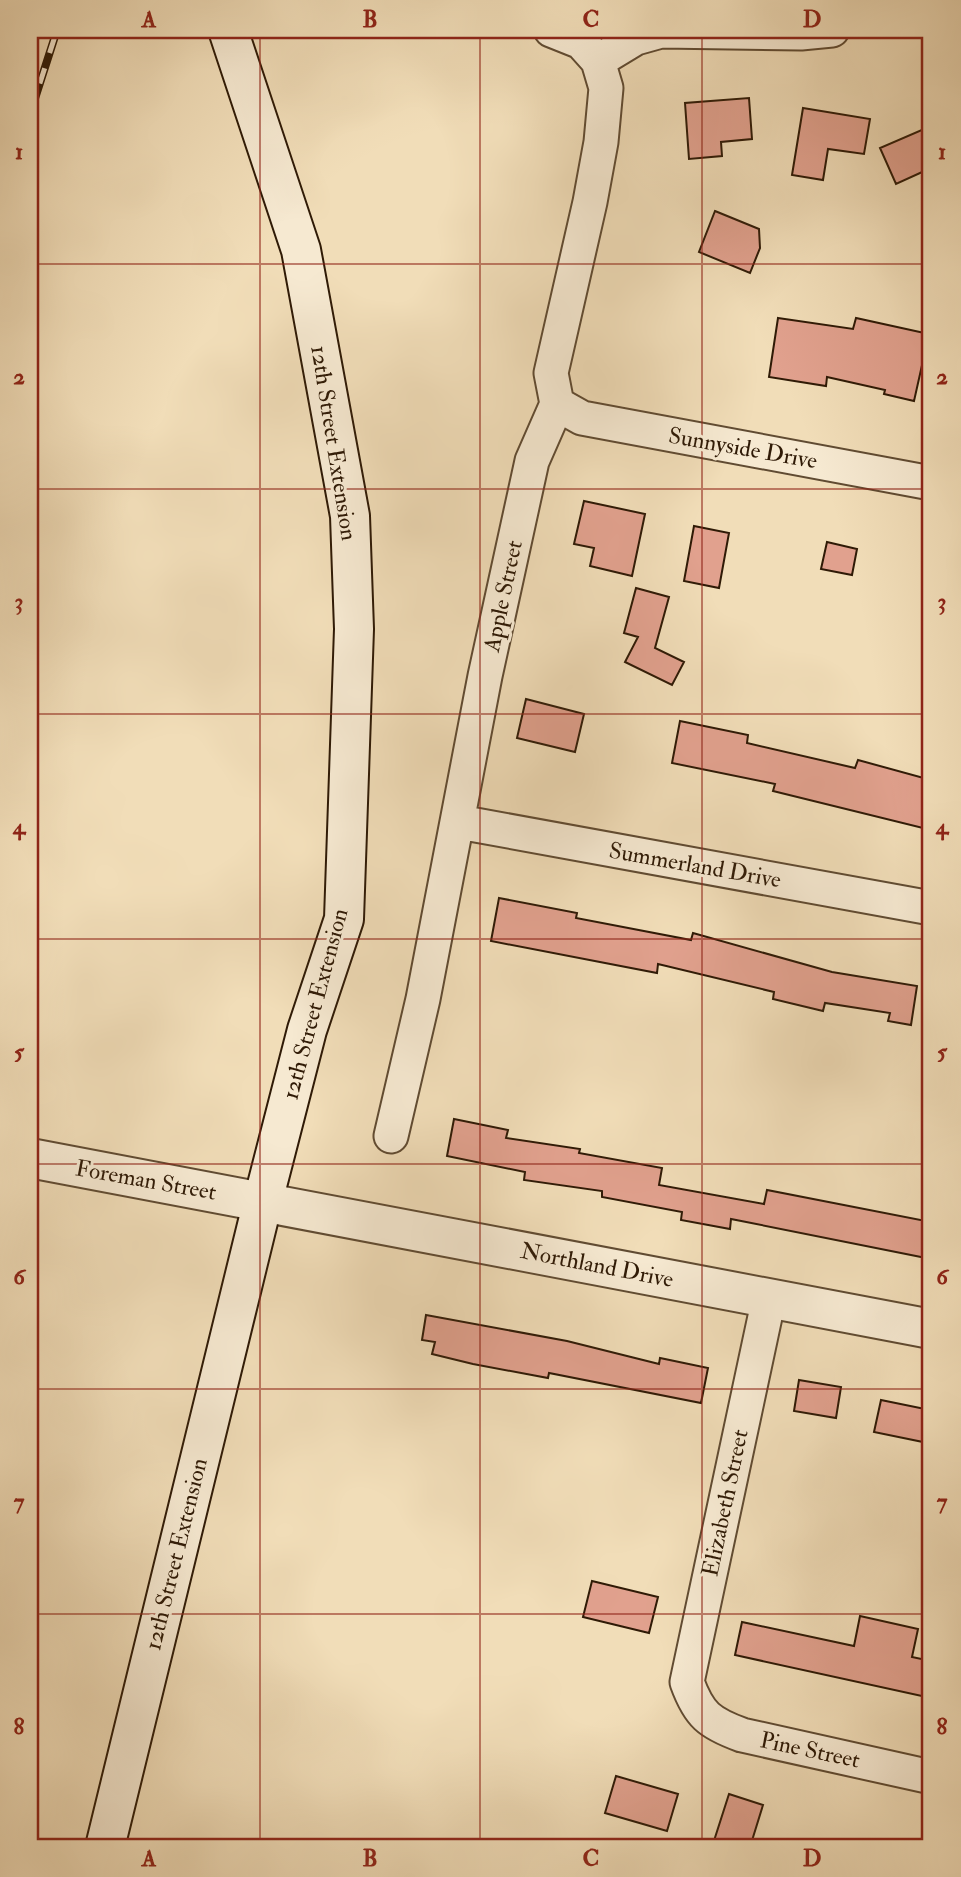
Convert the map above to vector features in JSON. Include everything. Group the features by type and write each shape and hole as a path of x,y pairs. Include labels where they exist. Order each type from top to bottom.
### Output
{"main road":[{"name":"12th Street Extension","path":"105,1847 263,1200 307,1030 344,919 354,629 350,516 301,250 228,30"},
{"name":"Foreman Street","path":"30,1158 263,1200"},
{"name":"Northland Drive","path":"263,1200 931,1329"}],"street":[{"path":"551,30 581,42 598,61 606,88 601,142 551,373 557,404"},
{"path":"598,61 636,37 661,31 801,33 832,30"},
{"name":"Sunnyside Drive","path":"557,404 582,418 931,482"},
{"name":"Apple Street","path":"391,1136 423,999 485,676 532,461 557,404"},
{"name":"Summerland Drive","path":"459,822 931,908"},
{"name":"Elizabeth Street","path":"696,1708 687,1682 769,1298"},
{"name":"Pine Street","path":"696,1708 717,1726 742,1735 931,1777"}],"building":[{"path":"749,98 752,139 721,142 722,156 689,159 685,103"},
{"path":"803,108 870,119 864,154 828,149 823,180 792,175"},
{"path":"931,126 931,168 896,184 880,148"},
{"path":"715,211 759,229 760,248 750,273 699,252"},
{"path":"778,318 853,329 856,318 929,334 914,401 884,394 885,390 827,377 826,386 769,377"},
{"path":"584,501 645,514 632,576 590,566 594,548 574,544"},
{"path":"694,526 729,533 719,588 684,581"},
{"path":"827,542 857,549 852,575 821,569"},
{"path":"636,588 669,597 655,648 684,662 672,685 625,662 638,637 624,633"},
{"path":"526,699 584,714 575,752 517,738"},
{"path":"680,721 748,735 747,743 855,768 858,760 931,780 931,830 773,791 775,784 672,763"},
{"path":"499,898 577,913 576,918 691,940 693,933 832,972 917,986 911,1025 888,1021 890,1013 825,1003 823,1011 773,999 774,992 658,964 657,973 491,941"},
{"path":"454,1119 508,1130 506,1138 580,1149 579,1153 662,1168 659,1185 764,1204 767,1190 931,1222 931,1259 731,1219 730,1229 681,1220 682,1212 602,1197 602,1191 524,1180 525,1172 447,1156"},
{"path":"426,1315 567,1341 659,1364 660,1358 708,1368 701,1403 549,1373 548,1378 432,1354 435,1342 422,1340"},
{"path":"799,1380 841,1387 836,1418 794,1411"},
{"path":"881,1400 930,1410 923,1442 874,1432"},
{"path":"592,1581 658,1597 649,1633 583,1617"},
{"path":"860,1616 918,1629 912,1657 931,1661 931,1698 735,1655 742,1622 854,1646"},
{"path":"616,1776 678,1794 667,1831 605,1813"},
{"path":"729,1794 763,1805 750,1847 712,1847"}],"railway":[{"path":"30,114 57,30"}]}
